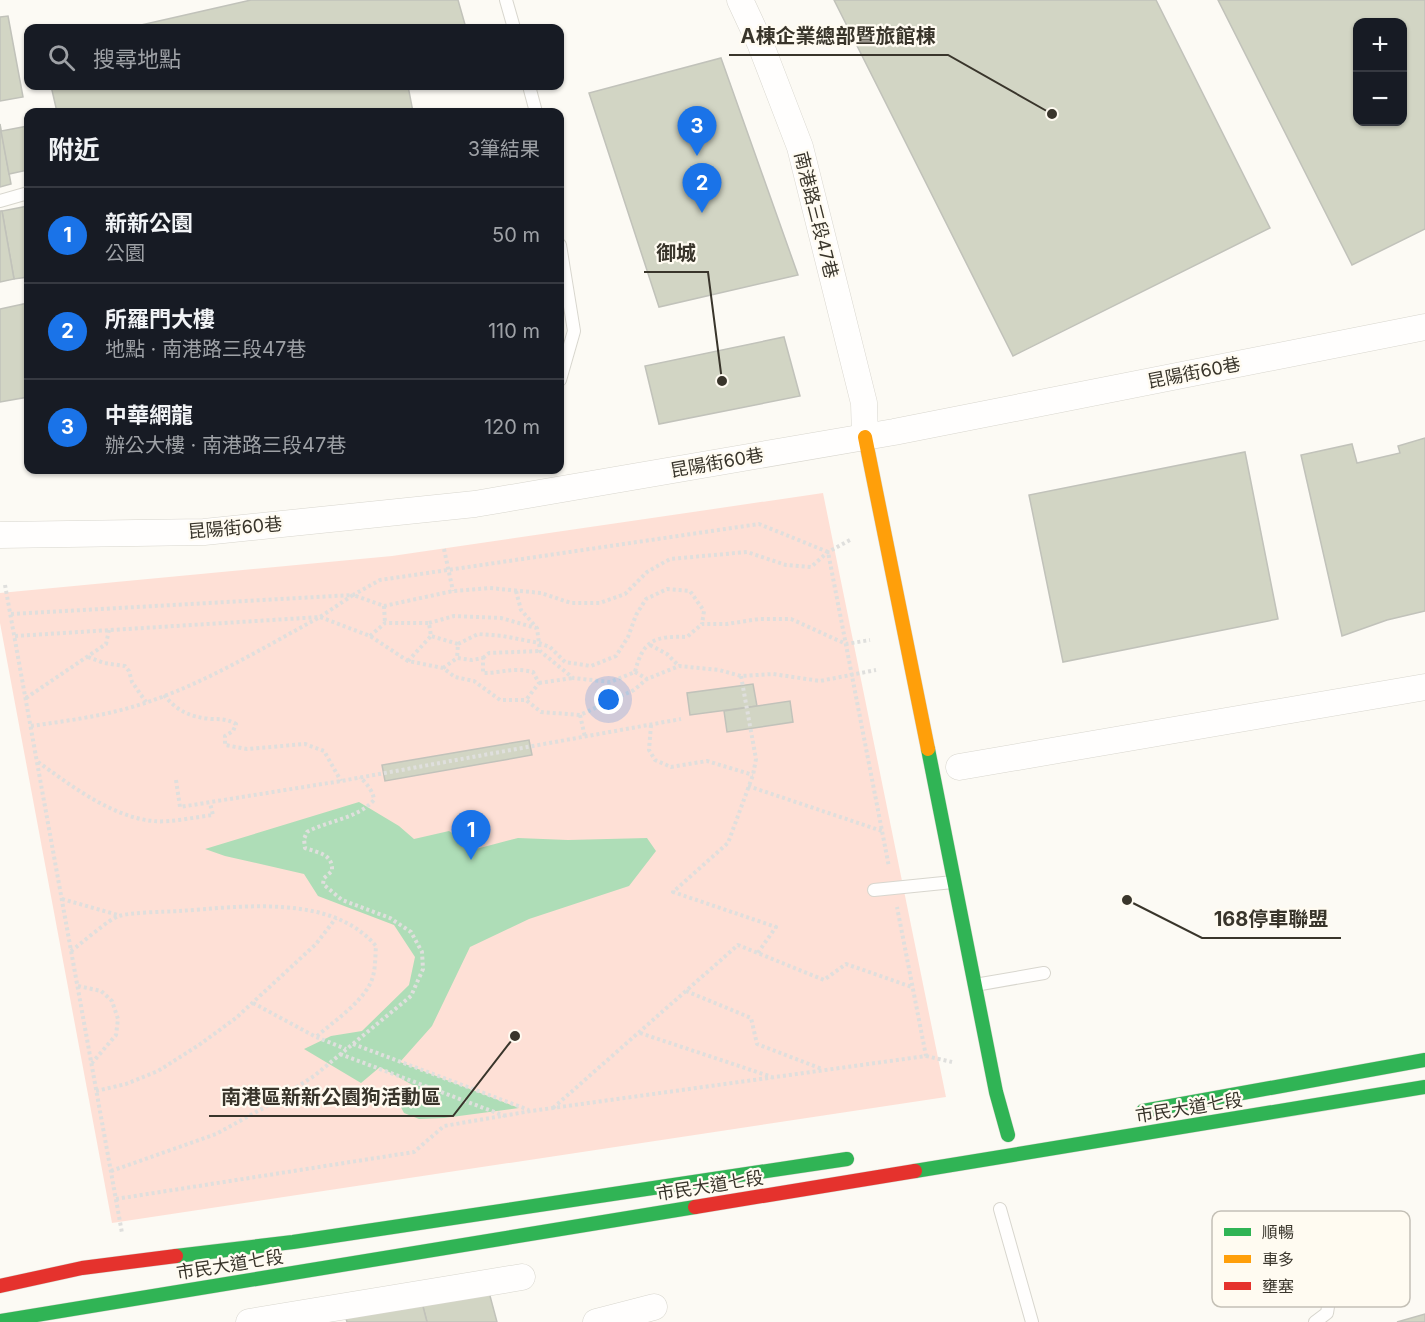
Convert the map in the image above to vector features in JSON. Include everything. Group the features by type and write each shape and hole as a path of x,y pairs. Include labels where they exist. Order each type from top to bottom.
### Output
{"street":[{"name":"南港路三段47巷","path":"740,0 760,43 800,147 864,403 865,437"},
{"name":"昆陽街60巷","path":"0,535 204,532 475,504 865,437 1425,327"},
{"path":"865,437 974,985 1007,1135"},
{"path":"960,767 1425,687"},
{"name":"市民大道七段","path":"1127,1114 1425,1060"},
{"name":"市民大道七段","path":"0,1321 1425,1087"},
{"name":"市民大道七段","path":"0,1286 82,1269 325,1237 855,1158"},
{"path":"325,1237 333,1315"},
{"path":"249,1322 333,1315 522,1277"},
{"path":"596,1322 654,1307"}],"lane":[{"path":"506,0 512,24"},
{"path":"530,90 535,108"},
{"path":"0,201 24,194"},
{"path":"564,270 574,331 564,366"},
{"path":"874,890 954,882"},
{"path":"974,985 1044,973"},
{"path":"1000,1209 1032,1322"},
{"path":"1315,1322 1327,1313 1328,1307"}],"path":[{"path":"31,726 118,711 209,677 320,617 380,580 759,524 828,552"},
{"path":"11,614 353,595 384,606 453,591 490,588 541,593 571,603 600,603 625,594 647,572 670,559 747,552 786,566 811,567 828,552 850,540"},
{"path":"444,549 453,591"},
{"path":"828,552 926,1056"},
{"path":"5,585 122,1234"},
{"path":"431,636 458,644 478,634 503,636 550,647 565,662 591,666 616,656 646,599 667,589 690,591 704,611 702,624 687,637 663,636 650,645 640,653 635,672"},
{"path":"516,590 521,610 537,628 540,651 573,678"},
{"path":"384,606 385,623"},
{"path":"370,636 385,623 429,623 454,616 501,618 537,628"},
{"path":"15,636 320,617 370,636 408,661 444,668 454,677 474,681 500,699 526,700 541,712 580,715 634,690 647,679 679,666 719,670 741,676 773,674 820,681 876,670"},
{"path":"702,624 791,619 846,644 870,640"},
{"path":"429,623 431,636"},
{"path":"26,698 106,644 109,630"},
{"path":"408,661 431,636"},
{"path":"457,658 458,644"},
{"path":"650,645 667,654 679,666"},
{"path":"444,668 457,658 472,660 483,658 489,653 540,651"},
{"path":"88,657 104,663 125,666 132,682 146,702"},
{"path":"483,658 483,673"},
{"path":"474,681 483,673 497,673 515,668 533,672 538,683"},
{"path":"526,700 538,683 573,678 610,682 635,672"},
{"path":"635,672 647,679"},
{"path":"741,676 756,759 753,775 728,843 673,892 776,927 757,954"},
{"path":"164,695 174,708 208,719 227,719 236,724 233,731 225,736 225,745 247,749 305,744 324,751 341,781"},
{"path":"580,715 585,737"},
{"path":"176,780 180,807 341,781 681,719"},
{"path":"651,725 649,750 655,760 671,766 706,761 753,775"},
{"path":"37,762 81,793 125,814 153,821 213,815 210,803"},
{"path":"111,1171 216,1134 270,1105 314,1076 411,996 423,969 422,952 411,932 390,918 342,900 323,884 324,878 332,871 333,862 328,856 305,848 304,839 307,832 320,825 360,813 374,800 369,786 360,777"},
{"path":"748,786 882,831"},
{"path":"62,899 118,916 275,907 307,910 336,918 365,933 376,946 371,982 360,998 316,1037"},
{"path":"71,951 118,916"},
{"path":"96,1091 126,1084 158,1071 199,1045 252,1003 316,944 336,918"},
{"path":"553,1108 738,945 824,980 846,964 913,987"},
{"path":"78,986 102,991 112,1001 118,1018 116,1035 92,1064"},
{"path":"686,991 751,1018 757,1044 824,1070"},
{"path":"252,1003 316,1037 346,1049"},
{"path":"639,1033 773,1077"},
{"path":"353,1044 531,1111"},
{"path":"340,1054 506,1116"},
{"path":"116,1199 414,1152 444,1126 531,1111 926,1056 952,1062"}],"shaded area":[{"path":"823,493 946,1097 112,1223 0,623 0,593 392,556"},
{"path":"359,802 399,826 414,839 449,831 476,849 518,838 568,840 647,838 656,851 629,886 529,919 470,947 432,1026 400,1062 519,1108 419,1119 404,1113 395,1096 418,1088 380,1067 361,1083 304,1049 331,1036 362,1031 409,985 415,957 394,925 318,896 304,874 225,856 205,849"}],"building":[{"path":"251,0 458,0 465,24 146,24"},
{"path":"834,0 1156,0 1270,228 1013,356"},
{"path":"1218,0 1425,0 1425,229 1352,265"},
{"path":"8,16 23,97 0,101 0,17"},
{"path":"721,58 798,275 659,307 589,93"},
{"path":"52,90 409,90 412,108 56,108"},
{"path":"0,124 11,184 0,187"},
{"path":"24,127 24,171 9,174 1,131"},
{"path":"24,207 24,278 14,279 2,211"},
{"path":"0,211 2,211 14,279 0,282"},
{"path":"24,304 24,398 0,402 0,309"},
{"path":"784,337 800,396 659,424 645,366"},
{"path":"1425,438 1425,611 1387,620 1342,636 1301,455 1352,444 1357,463 1400,453 1398,446"},
{"path":"1245,452 1278,619 1063,662 1029,495"},
{"path":"753,684 757,706 690,715 687,693"},
{"path":"790,701 793,722 727,732 724,711"},
{"path":"529,740 532,755 385,781 382,765"},
{"path":"486,1281 497,1322 427,1322 421,1299"},
{"path":"420,1295 427,1322 347,1322 345,1315"},
{"path":"1425,1314 1425,1322 1397,1322"}],"traffic: fast":[{"path":"928,749 996,1092 1008,1135"},
{"path":"1143,1111 1425,1060"},
{"path":"915,1171 1425,1087"},
{"path":"176,1256 293,1242 847,1159"},
{"path":"0,1321 695,1207"}],"traffic: slow":[{"path":"865,437 928,749"}],"traffic: jam":[{"path":"695,1207 915,1171"},
{"path":"0,1286 82,1268 176,1256"}],"place":[{"name":"A棟企業總部暨旅館棟","path":"1052,114"},
{"name":"中華網龍","path":"697,156"},
{"name":"所羅門大樓","path":"702,213"},
{"name":"御城","path":"722,381"},
{"name":"新新公園","path":"471,860"},
{"name":"168停車聯盟","path":"1127,900"},
{"name":"南港區新新公園狗活動區","path":"515,1036"}]}
